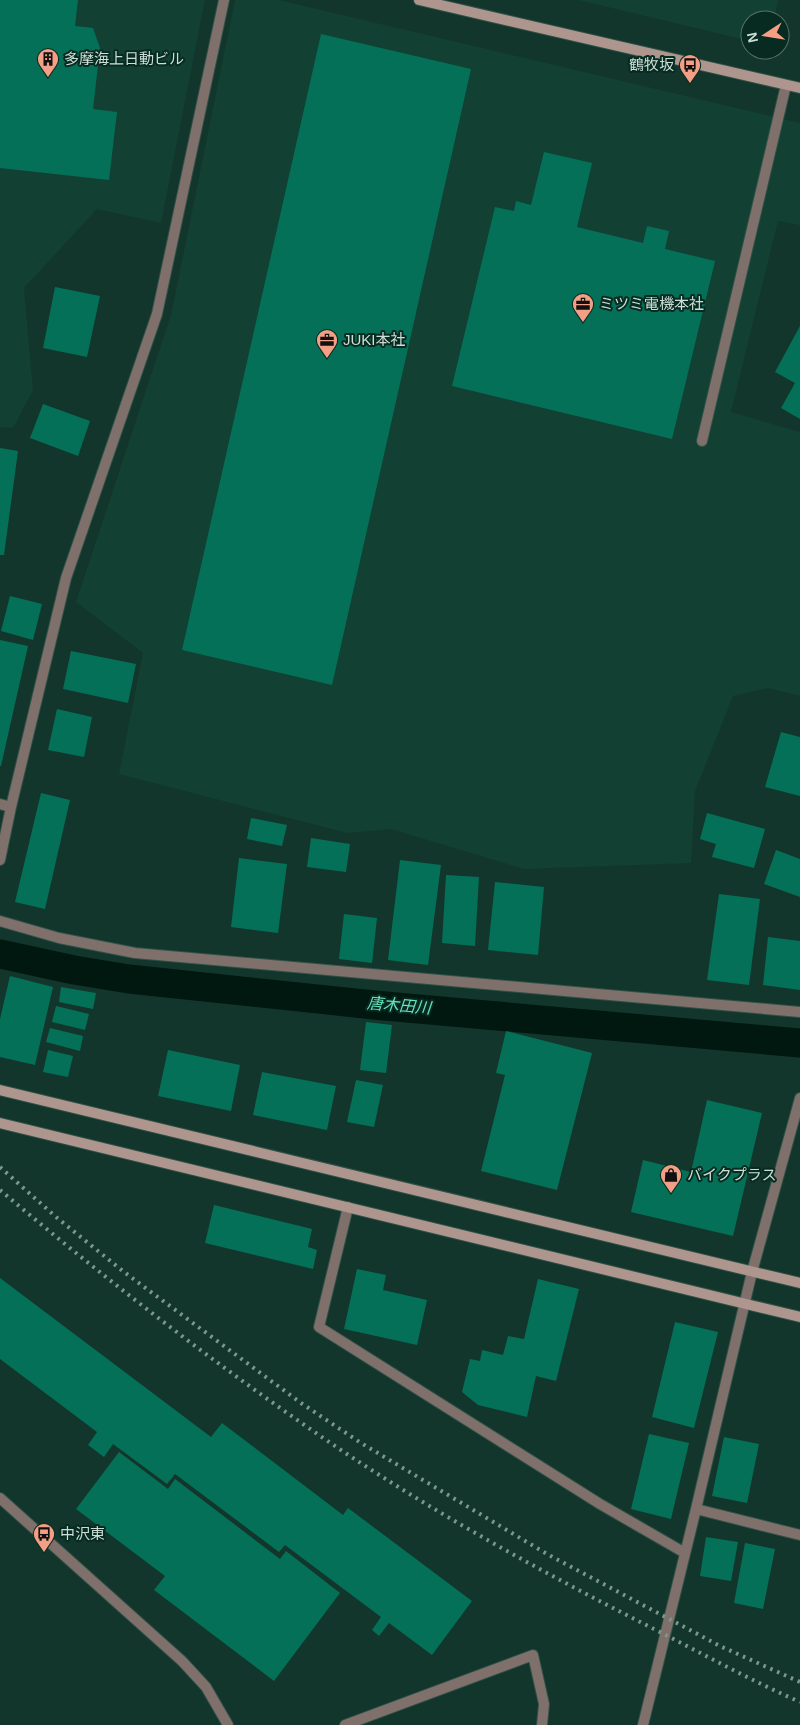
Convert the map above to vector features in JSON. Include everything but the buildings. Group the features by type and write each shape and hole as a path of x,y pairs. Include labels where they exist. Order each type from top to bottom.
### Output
{"main road":[{"path":"419,0 800,88"},
{"path":"0,1090 800,1284"},
{"path":"0,1124 800,1317"}],"street":[{"path":"0,860 66,578 157,314 224,0"},
{"path":"702,441 786,85"},
{"path":"0,804 11,807"},
{"path":"0,922 59,938 135,953 800,1012"},
{"path":"643,1725 752,1272 800,1098"},
{"path":"348,1207 319,1327 600,1504 685,1553"},
{"path":"0,1498 182,1661 206,1687 228,1725"},
{"path":"696,1509 800,1535"},
{"path":"346,1725 533,1655 544,1704 542,1725"}],"shaded area":[{"path":"0,0 205,0 161,223 97,209 24,288 33,390 13,428 0,427"},
{"path":"235,0 279,0 800,123 800,225 778,221 731,412 800,432 800,696 768,688 733,696 695,791 691,863 524,869 391,829 347,833 119,774 143,653 76,602 171,315"},
{"path":"578,0 778,0 776,10 740,10 740,39"}],"waterway":[{"name":"唐木田川","path":"0,954 74,970 129,979 374,1005 800,1043"}],"railway":[{"path":"0,1167 56,1217 124,1272 301,1403 361,1443 547,1554 720,1646 800,1682"},
{"path":"0,1190 111,1281 187,1340 345,1453 431,1507 519,1558 727,1667 800,1702"}],"place":[{"name":"多摩海上日動ビル","path":"48,78"},
{"name":"鶴牧坂","path":"690,84"},
{"name":"ミツミ電機本社","path":"583,323"},
{"name":"JUKI本社","path":"327,359"},
{"name":"バイクプラス","path":"671,1194"},
{"name":"中沢東","path":"44,1553"}]}
